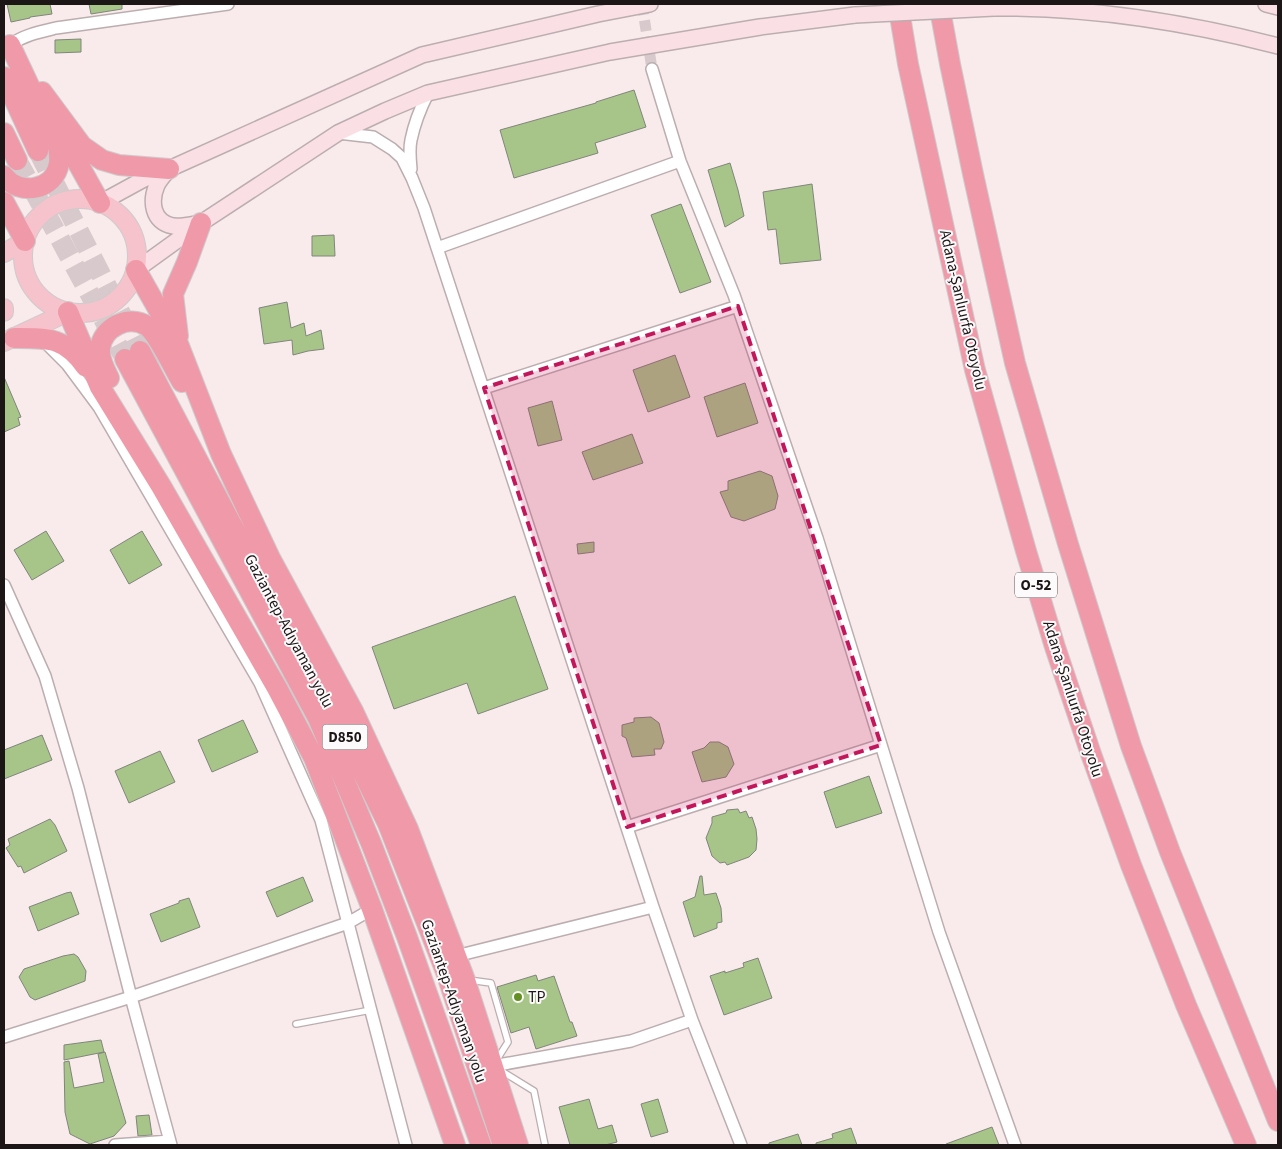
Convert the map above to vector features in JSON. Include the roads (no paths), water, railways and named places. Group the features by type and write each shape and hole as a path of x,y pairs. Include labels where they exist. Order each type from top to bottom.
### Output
{"highway":[{"name":"Adana-Şanlıurfa Otoyolu","path":"898,4 908,64 976,370 1047,621 1091,754 1131,865 1186,1006 1246,1145"},
{"name":"O-52","path":"939,4 969,156 1015,363 1068,544 1131,746 1173,860 1278,1121"},
{"path":"7,38 100,203"},
{"path":"4,176 12,185 20,188 38,188 52,179 60,164 58,147 7,38"},
{"path":"24,67 82,146 102,160 119,165 169,169"},
{"path":"4,77 38,151"},
{"path":"4,133 17,160"},
{"path":"4,202 25,241"},
{"path":"178,346 173,294 201,223"},
{"path":"136,270 178,346 221,454 270,558 348,702 408,829 465,980 518,1145"},
{"path":"68,312 100,387"},
{"path":"161,486 102,364 100,346 109,330 116,325 136,322 154,332 221,454"},
{"path":"9,340 41,338 61,343 72,350 81,360 100,387 161,486 277,688 314,758 372,908 455,1145"},
{"name":"Gaziantep-Adıyaman yolu","path":"481,1145 398,911 372,843 318,718 132,355 328,701 388,824 446,972 503,1145"}],"main road":[{"path":"78,199 100,203 113,209 123,218 131,230 136,242 136,270 132,281 125,291 117,300 106,307 88,312 68,312 47,302 31,285 26,275 24,264 23,252 25,241 29,230 36,220 55,205 78,199"},
{"path":"4,253 25,241"},
{"path":"9,340 68,312"}],"street":[{"path":"7,38 19,39 56,28 228,4"},
{"path":"100,203 144,179 422,55 598,14 650,4"},
{"path":"1266,4 1278,7"},
{"path":"136,270 201,223 338,133 385,110 428,94 610,52 751,28 854,15 994,8 1060,10 1144,18 1193,26 1278,46"},
{"path":"652,69 680,161 738,306 817,538 939,932 1015,1145"},
{"path":"412,178 409,155 410,140 428,94"},
{"path":"338,133 373,137 402,158 424,208 653,907 692,1020 741,1145"},
{"path":"437,248 680,161"},
{"path":"169,169 158,183 153,198 153,207 156,215 162,222 170,226 179,227 201,223"},
{"path":"484,388 738,306"},
{"path":"41,338 67,364 99,407 260,683 321,820 406,1145"},
{"path":"4,585 45,676 78,788 170,1143 115,1145"},
{"path":"627,827 881,745"},
{"path":"456,956 653,907"},
{"path":"4,1037 131,997 348,923 372,908"},
{"path":"493,1066 631,1040 692,1020"}],"lane":[{"path":"296,1024 371,1010"},
{"path":"493,1066 534,1091 545,1145"}],"tunnel":[{"path":"642,4 652,69"},
{"path":"38,151 140,351"},
{"path":"17,160 125,359"}],"place":[{"name":"TP","path":"518,997"}]}
